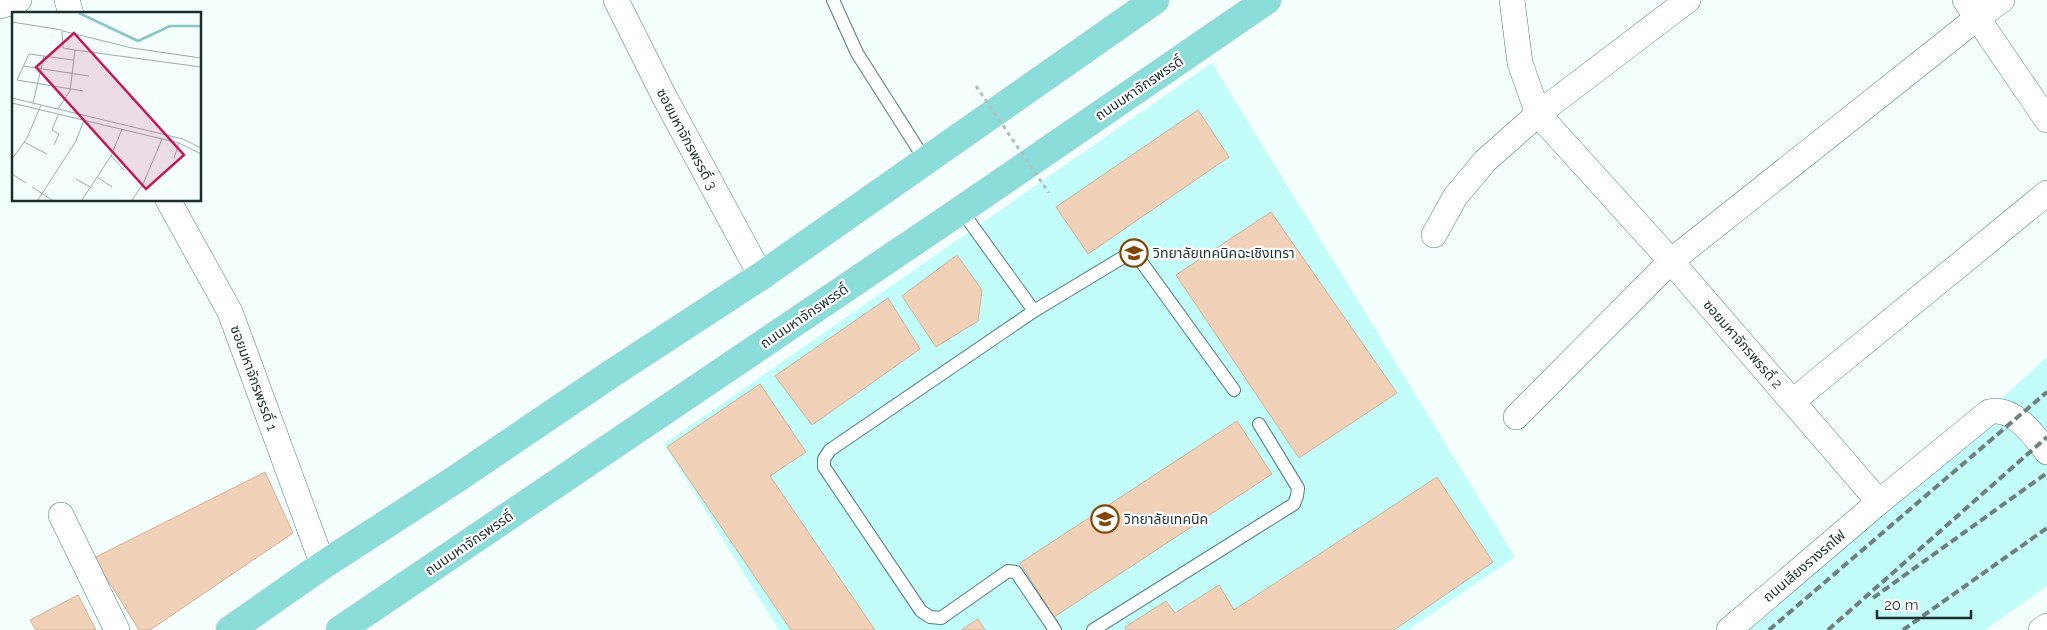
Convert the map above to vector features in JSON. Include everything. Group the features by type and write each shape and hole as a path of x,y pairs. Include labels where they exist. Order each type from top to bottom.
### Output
{"main road":[{"path":"230,630 323,565 456,480 611,374 761,276 1155,0"},
{"name":"ถนนมหาจักรพรรดิ์","path":"340,630 1267,0"}],"street":[{"path":"0,6 19,0"},
{"path":"67,0 71,12"},
{"name":"ซอยมหาจักรพรรดิ์ 3","path":"616,0 664,96 761,276"},
{"name":"ซอยมหาจักรพรรดิ์ 2","path":"1512,0 1520,63 1538,114 1671,261 1794,401 1879,502"},
{"path":"1434,235 1455,198 1485,161 1538,114 1688,0"},
{"path":"1516,417 1671,261 1971,9 2002,0"},
{"path":"1971,9 2047,120"},
{"path":"1794,401 2047,193"},
{"name":"ซอยมหาจักรพรรดิ์ 1","path":"169,201 230,312 323,565"},
{"path":"1879,502 1989,412 1994,410 2016,418 2047,452"},
{"name":"ถนนเลียงรางรถไฟ","path":"1729,630 1879,502"},
{"path":"60,515 117,630"},
{"path":"2040,630 2047,626"}],"lane":[{"path":"833,0 857,54 925,160"},
{"path":"960,210 1034,311"},
{"path":"1055,630 1013,570 1008,571 941,618 930,617 921,611 824,466 824,459 830,450 1034,311 1132,254 1137,256 1234,390"},
{"path":"1093,630 1294,504 1298,488 1259,424"}],"path":[{"path":"976,86 1049,193"}],"shaded area":[{"name":"วิทยาลัยเทคนิคฉะเชิงเทรา","path":"1212,63 1515,557 1408,630 779,630 664,444"},
{"path":"2047,357 2047,586 1985,630 1746,630 1823,563"}],"building":[{"path":"1198,110 1229,157 1088,254 1056,207"},
{"path":"1271,212 1397,393 1299,458 1176,275"},
{"path":"957,255 982,290 978,321 936,347 902,296"},
{"path":"888,298 920,349 812,425 775,376"},
{"path":"760,384 806,452 770,476 875,630 791,630 667,447"},
{"path":"1237,421 1272,474 1054,617 1020,563"},
{"path":"265,472 293,533 150,630 139,630 94,558"},
{"path":"1437,477 1493,562 1394,630 1126,630 1125,627 1166,601 1175,613 1219,585 1234,610"},
{"path":"78,595 96,630 36,630 30,620"},
{"path":"978,619 985,630 961,630"}],"railway":[{"path":"1769,630 2047,392"},
{"path":"1828,630 2047,437"},
{"path":"1873,598 2047,473"},
{"path":"1903,630 2047,528"}],"place":[{"name":"วิทยาลัยเทคนิคฉะเชิงเทรา","path":"1134,253"},
{"name":"วิทยาลัยเทคนิค","path":"1105,519"}]}
